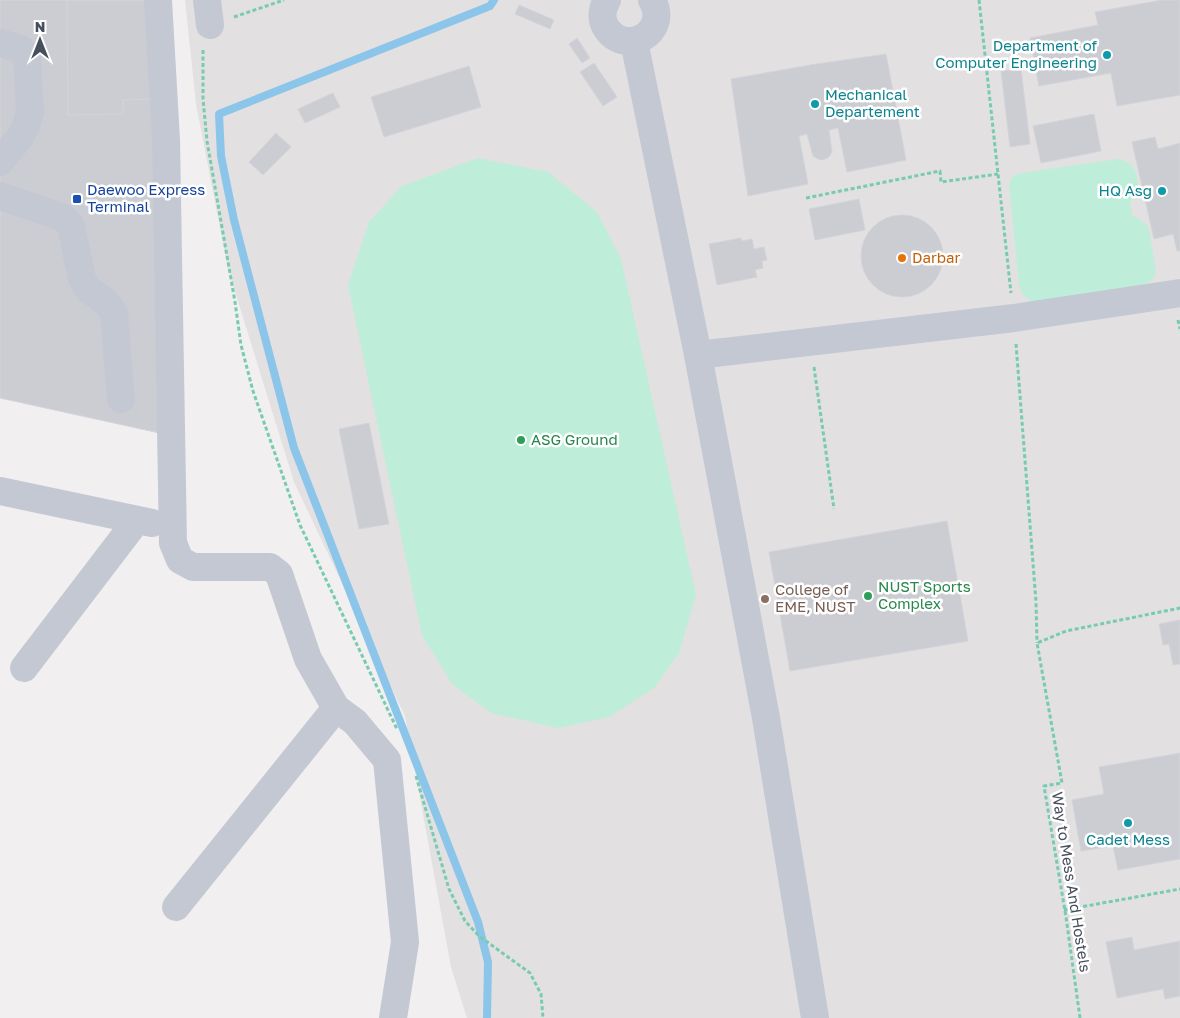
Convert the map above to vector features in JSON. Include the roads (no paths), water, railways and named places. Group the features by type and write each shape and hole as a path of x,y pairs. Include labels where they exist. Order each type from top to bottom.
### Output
{"street":[{"path":"158,0 166,140 173,543 180,560 193,567 270,567 279,574 308,659 336,708 355,722 387,760 405,942 393,1018"},
{"path":"603,1 603,23 608,31 615,38 624,41 634,41 650,32 655,24 656,6 652,0"},
{"path":"634,41 698,355 766,718 815,1018"},
{"path":"0,43 21,49 27,56 30,112 20,137 0,162"},
{"path":"0,196 64,218 71,226 82,279 87,288 107,303 114,313 121,399"},
{"path":"698,355 1014,318 1180,293"},
{"path":"0,491 173,527"},
{"path":"24,668 137,520"},
{"path":"176,907 336,708"}],"waterway":[{"path":"487,1018 488,962 478,922 294,448 234,220 221,156 219,114 490,6 494,0"}],"place":[{"name":"Department of Computer Engineering","path":"1107,55"},
{"name":"Mechanical Departement","path":"815,104"},
{"name":"HQ Asg","path":"1162,191"},
{"name":"Daewoo Express Terminal","path":"77,199"},
{"name":"Darbar","path":"902,258"},
{"name":"ASG Ground","path":"521,440"},
{"name":"NUST Sports Complex","path":"868,596"},
{"name":"College of EME, NUST","path":"765,599"},
{"name":"Cadet Mess","path":"1128,823"}]}
